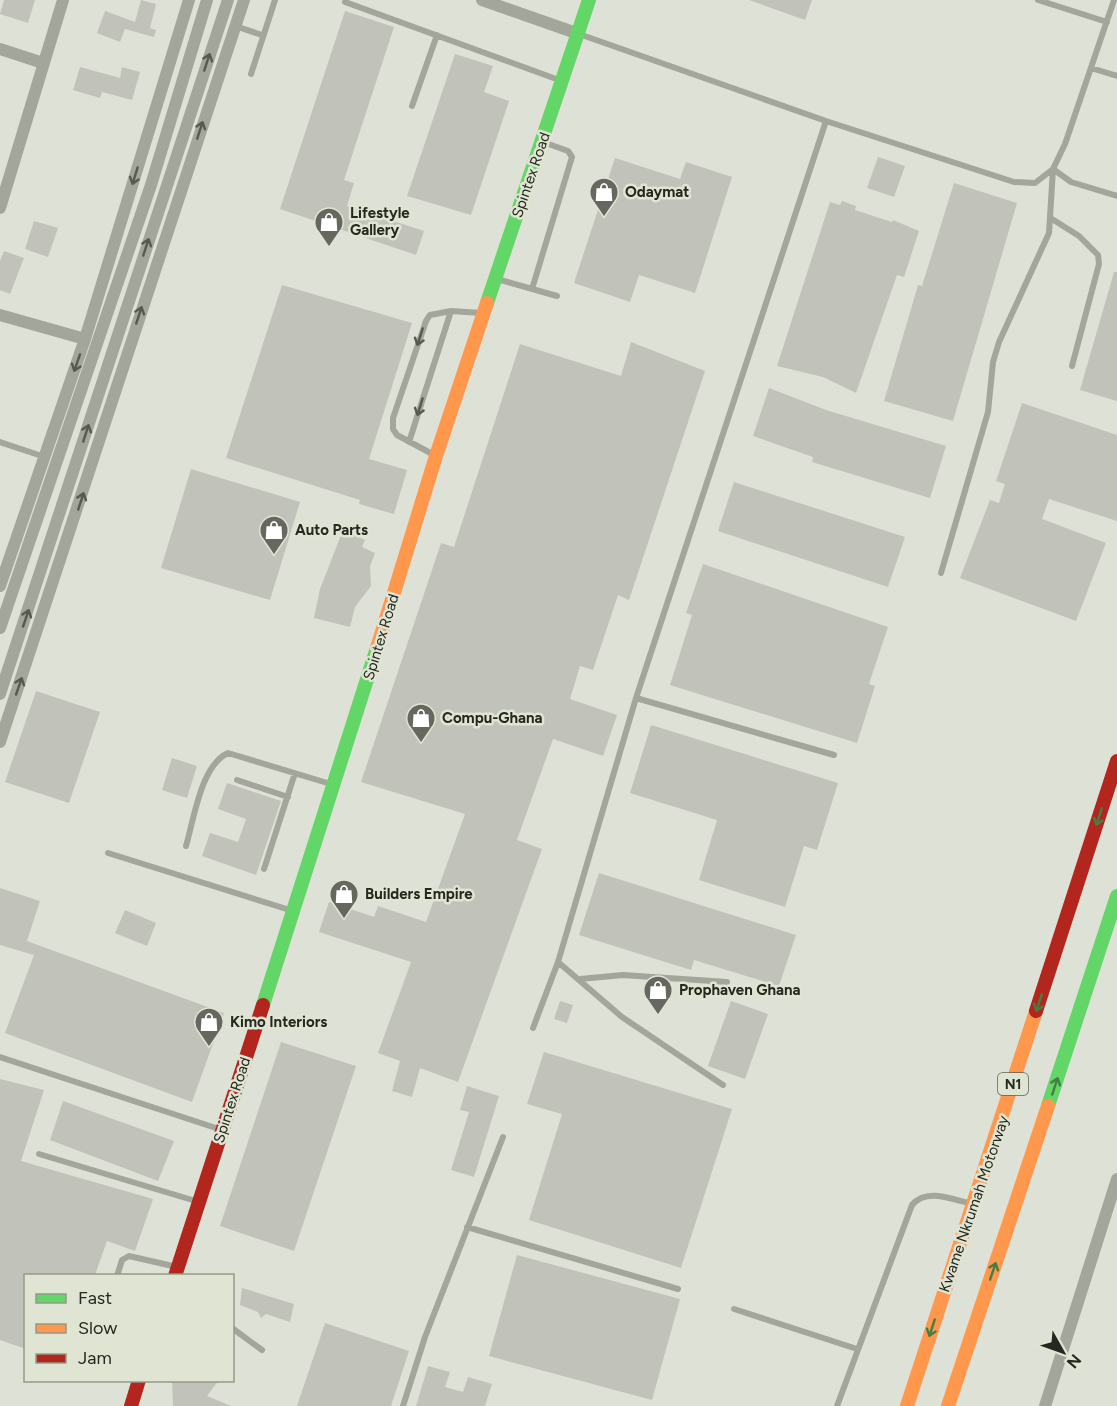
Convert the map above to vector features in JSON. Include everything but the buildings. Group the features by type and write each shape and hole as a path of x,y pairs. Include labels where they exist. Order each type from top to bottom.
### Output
{"main road":[{"name":"Spintex Road","path":"177,1271 335,785 436,456 590,0"},
{"name":"Kwame Nkrumah Motorway","path":"907,1406 1117,761"},
{"path":"948,1406 1117,896"},
{"path":"131,1406 138,1382"}],"street":[{"path":"0,208 4,182 63,0"},
{"path":"0,586 85,339 189,0"},
{"path":"0,628 151,185 207,0"},
{"path":"0,694 228,0"},
{"path":"0,742 244,0"},
{"path":"482,0 579,34"},
{"path":"0,50 43,63"},
{"path":"0,315 85,339"},
{"path":"1045,1406 1117,1179"}],"lane":[{"path":"251,74 275,0"},
{"path":"1038,0 1107,22"},
{"path":"941,573 988,412 993,362 999,342 1041,254 1052,219 1053,169 1065,144 1114,0"},
{"path":"345,2 563,82"},
{"path":"235,26 262,35"},
{"path":"579,34 826,121 1014,182 1035,183 1053,169"},
{"path":"412,106 437,35"},
{"path":"1091,68 1117,76"},
{"path":"533,1028 558,962 636,698 826,121"},
{"path":"532,289 572,157 568,150 543,142"},
{"path":"1053,169 1071,182 1117,196"},
{"path":"1052,219 1079,236 1098,255 1099,264 1072,366"},
{"path":"496,279 557,296"},
{"path":"436,456 397,435 393,429 393,418 426,321 430,315 451,311 485,314"},
{"path":"409,442 451,311"},
{"path":"0,442 45,457"},
{"path":"636,698 834,754"},
{"path":"186,846 207,777 220,756 228,753 335,785"},
{"path":"264,869 295,773"},
{"path":"237,780 288,797"},
{"path":"108,853 294,911"},
{"path":"558,962 622,1017 723,1085"},
{"path":"580,979 623,975 727,982"},
{"path":"0,1057 222,1131"},
{"path":"403,1406 425,1337 503,1137"},
{"path":"39,1154 199,1202"},
{"path":"837,1406 912,1205 917,1198 924,1196 939,1196 973,1204"},
{"path":"468,1227 678,1289"},
{"path":"117,1274 122,1260 129,1256 177,1271"},
{"path":"734,1309 857,1349"},
{"path":"234,1329 262,1350"}],"traffic: fast":[{"path":"487,303 589,0"},
{"path":"263,1005 377,648"},
{"path":"1048,1106 1117,896"}],"traffic: slow":[{"path":"377,648 436,456 487,303"},
{"path":"907,1406 1036,1011"},
{"path":"948,1406 1048,1106"}],"traffic: jam":[{"path":"1036,1011 1117,761"},
{"path":"176,1274 263,1005"},
{"path":"131,1406 138,1382"}],"place":[{"name":"Odaymat","path":"604,218"},
{"name":"Lifestyle Gallery","path":"329,248"},
{"name":"Auto Parts","path":"274,556"},
{"name":"Compu-Ghana","path":"421,744"},
{"name":"Builders Empire","path":"344,920"},
{"name":"Prophaven Ghana","path":"658,1016"},
{"name":"Kimo Interiors","path":"209,1048"}]}
